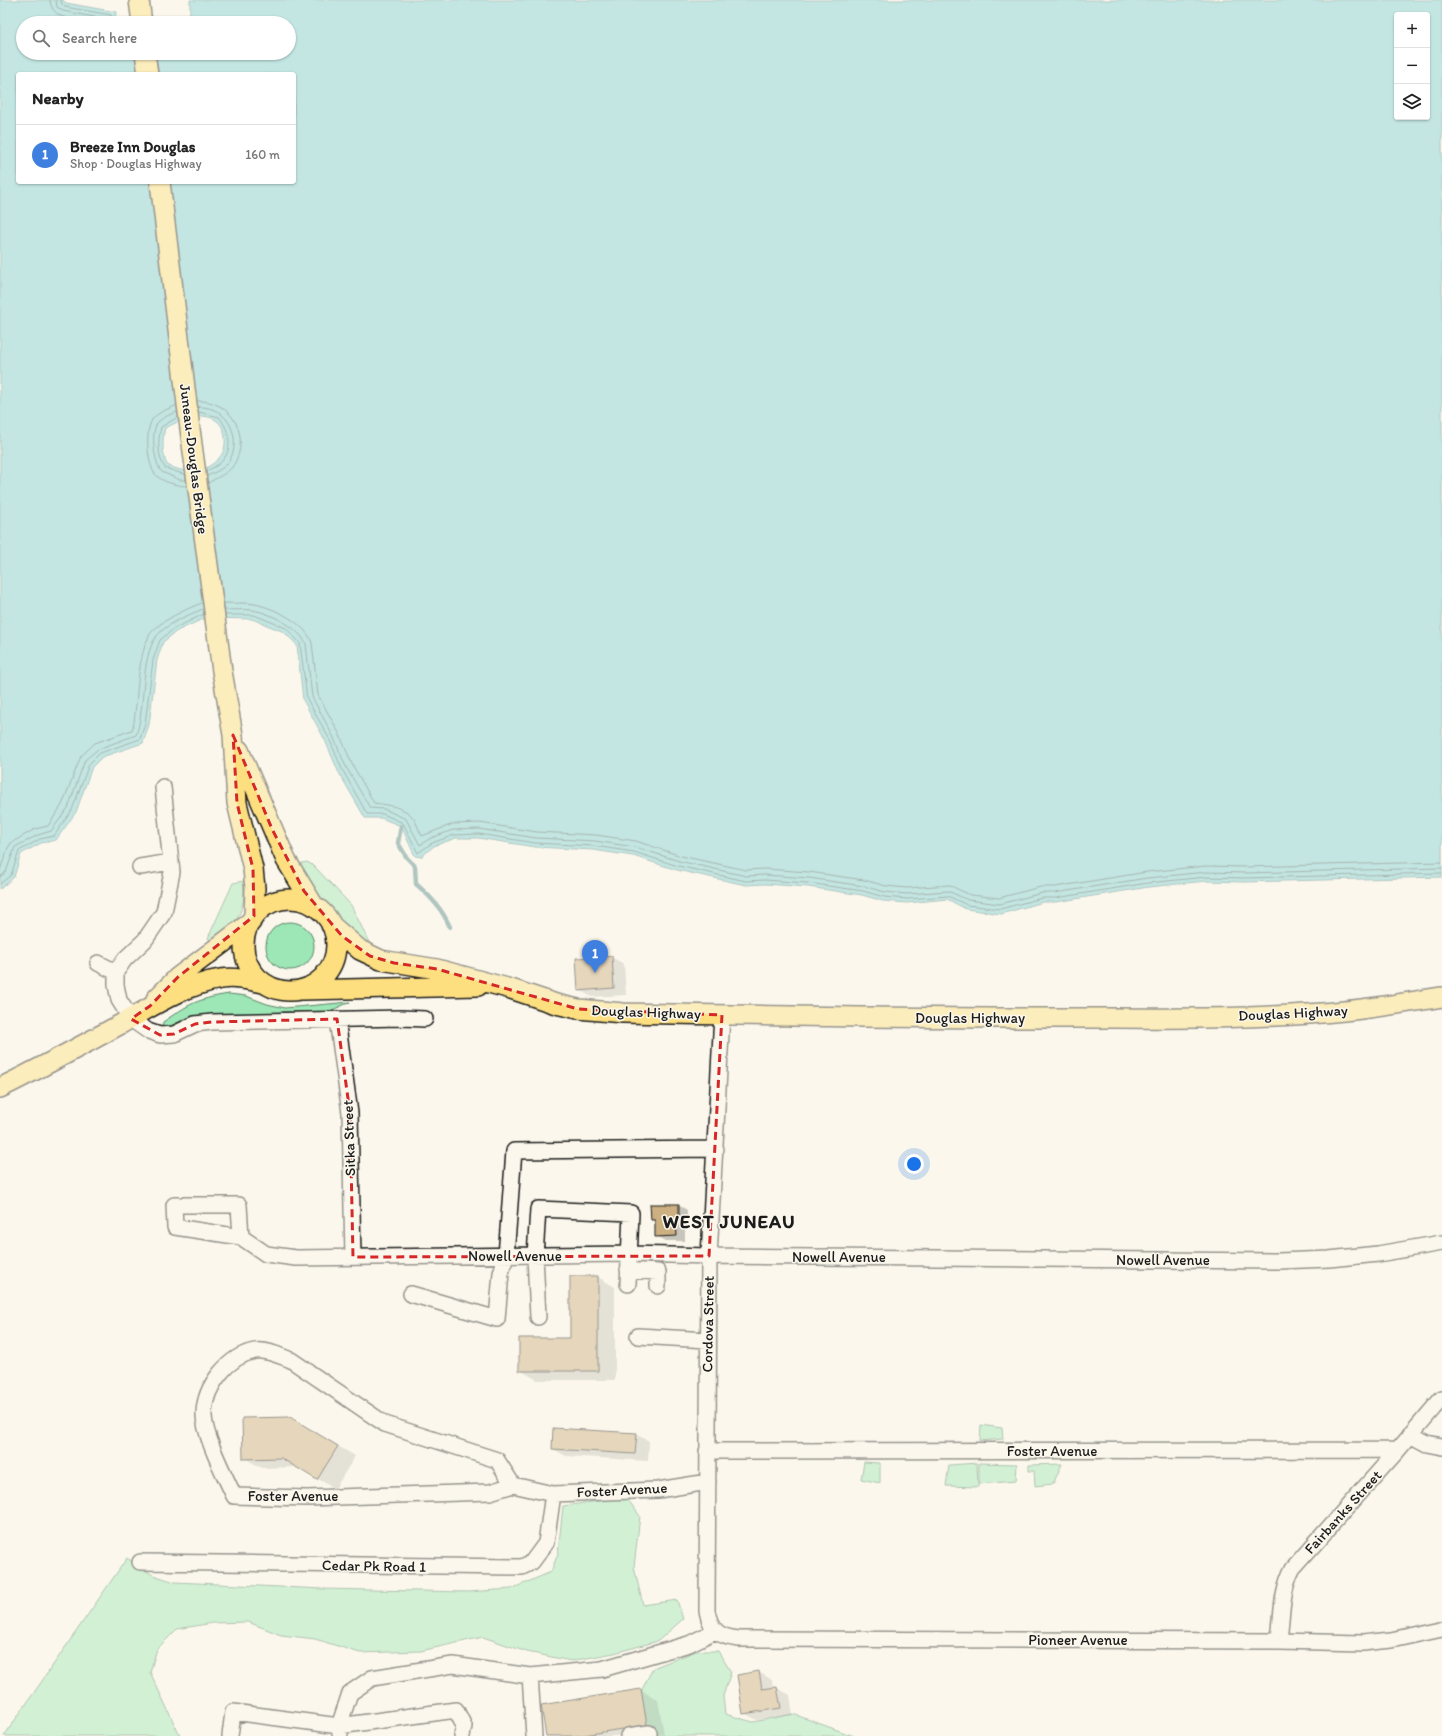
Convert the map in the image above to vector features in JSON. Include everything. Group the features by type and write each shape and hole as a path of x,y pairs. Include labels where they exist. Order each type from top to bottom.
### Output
{"main road":[{"path":"139,0 141,16"},
{"path":"146,60 148,72"},
{"name":"Juneau-Douglas Bridge","path":"160,184 190,429 222,671 233,735"},
{"path":"233,735 286,860 314,906"},
{"path":"233,735 237,803 253,868 255,888 252,919 245,934 244,948 247,961 253,973 263,983"},
{"path":"150,1006 178,977 264,908 276,902 289,900 302,901 314,906 324,914 331,925 335,938 335,952 331,965 324,977 313,985 300,990"},
{"name":"Douglas Highway","path":"331,925 360,950 380,960 437,969 578,1009 623,1013 983,1018 1210,1017 1294,1015 1344,1011 1395,1005 1442,997"},
{"path":"0,1088 44,1067 150,1006 206,982 232,978 263,983 275,989 287,991 500,986"}],"street":[{"path":"163,787 172,872 164,912 146,940 125,959 116,972 116,985 119,1000 131,1018 148,1031 160,1035 174,1034 195,1024 212,1022 401,1018 425,1019"},
{"path":"140,867 171,862"},
{"path":"98,963 116,972"},
{"name":"Cordova Street","path":"715,1631 709,1621 707,1611 708,1340 709,1256 716,1149 722,1015"},
{"name":"Sitka Street","path":"337,1019 350,1113 353,1257"},
{"path":"411,1294 497,1319 501,1273 506,1256 514,1151 716,1149"},
{"path":"538,1317 535,1256 538,1209 631,1213 628,1277 658,1272 658,1286"},
{"name":"Nowell Avenue","path":"241,1237 266,1254 296,1258 629,1254 1279,1261 1328,1259 1378,1254 1442,1243"},
{"path":"638,1336 708,1340"},
{"name":"Foster Avenue","path":"513,1484 497,1460 385,1424 291,1360 274,1353 256,1351 234,1360 219,1374 207,1393 204,1414 210,1440 234,1496 307,1498 490,1492 513,1484 553,1494 658,1490 708,1482"},
{"name":"Fairbanks Street","path":"1280,1641 1284,1589 1287,1578 1293,1568 1442,1398"},
{"path":"1410,1435 1427,1444 1442,1447"},
{"name":"Foster Avenue","path":"707,1451 1398,1450"},
{"name":"Cedar Pk Road 1","path":"140,1562 522,1567 532,1562 546,1543 553,1494"},
{"name":"Pioneer Avenue","path":"715,1631 726,1638 739,1639 1280,1641 1363,1643 1390,1640 1442,1629"},
{"path":"340,1731 350,1693 372,1678 453,1665 530,1676 602,1669 689,1644 715,1631"},
{"path":"530,1676 534,1736"},
{"path":"230,1736 233,1712 340,1731 456,1710 464,1726 462,1736"},
{"path":"628,1736 649,1733 649,1736"}],"highlighted area":[{"path":"233,735 272,829 304,891 342,936 370,956 394,963 437,969 578,1009 722,1015 709,1256 353,1257 350,1113 337,1019 212,1022 195,1024 174,1034 160,1035 131,1019 150,1006 178,977 254,916 253,869 237,803"}],"green space":[{"path":"307,862 314,866 351,905 369,942 366,949 334,920 293,870 293,865"},
{"path":"243,881 243,901 238,917 228,930 212,943 208,938 233,883"},
{"path":"290,922 299,924 307,929 312,937 314,946 312,955 307,963 299,968 290,970 281,968 273,963 268,955 266,946 268,937 273,929 281,924"},
{"path":"229,994 246,996 267,1004 285,1008 350,1002 328,1012 286,1012 238,1016 169,1031 162,1028 163,1022 194,1003"},
{"path":"981,1425 1002,1428 1003,1439 980,1441"},
{"path":"864,1462 880,1463 880,1483 861,1479"},
{"path":"977,1463 978,1487 946,1486 949,1465"},
{"path":"979,1463 1017,1464 1016,1481 979,1484"},
{"path":"1062,1464 1053,1484 1035,1486 1034,1471 1029,1471 1029,1465"},
{"path":"626,1497 640,1516 634,1567 643,1605 677,1600 683,1619 658,1641 614,1653 571,1661 527,1652 483,1637 421,1651 360,1653 315,1639 281,1635 248,1622 213,1623 177,1629 157,1649 150,1672 180,1736 4,1736 127,1558 153,1575 175,1582 323,1589 468,1592 511,1589 551,1572 558,1553 563,1506"},
{"path":"696,1651 718,1651 731,1672 723,1696 725,1714 753,1722 793,1714 854,1736 648,1736 640,1720 637,1699 653,1668"}],"water":[{"path":"0,0 63,0 66,3 116,12 116,16 16,16 16,60 296,60 296,16 188,16 190,12 190,0 1442,0 1442,877 1244,882 1206,881 1149,887 1056,902 1043,902 1001,914 966,909 947,899 907,903 883,901 862,895 808,887 765,884 746,885 677,870 633,856 593,850 535,847 478,838 456,838 434,846 421,857 415,856 401,826 381,818 365,818 338,771 325,740 303,700 297,645 284,632 252,619 205,618 177,631 163,642 157,660 149,725 143,743 102,757 92,767 76,812 56,840 41,843 21,854 14,877 0,889","holes":["190,416 204,416 217,421 223,429 225,444 222,454 209,466 200,470 182,470 167,465 163,451 163,437 165,428"]}],"building":[{"path":"612,956 614,988 578,991 576,958"},
{"path":"650,1204 679,1204 679,1221 676,1221 677,1236 655,1237 655,1220 651,1220"},
{"path":"570,1276 598,1276 598,1371 519,1371 519,1338 570,1338"},
{"path":"290,1417 338,1446 317,1480 281,1458 243,1459 242,1418"},
{"path":"553,1428 637,1433 635,1454 552,1449"},
{"path":"759,1671 762,1689 777,1687 781,1708 743,1714 737,1675"},
{"path":"641,1689 647,1725 578,1736 546,1736 541,1705"}],"waterway":[{"path":"401,826 398,843 407,858 415,866 416,884 436,904 450,927"}],"place":[{"name":"Breeze Inn Douglas","path":"595,973"}],"district":[{"name":"WEST JUNEAU","path":"729,1221"}]}
